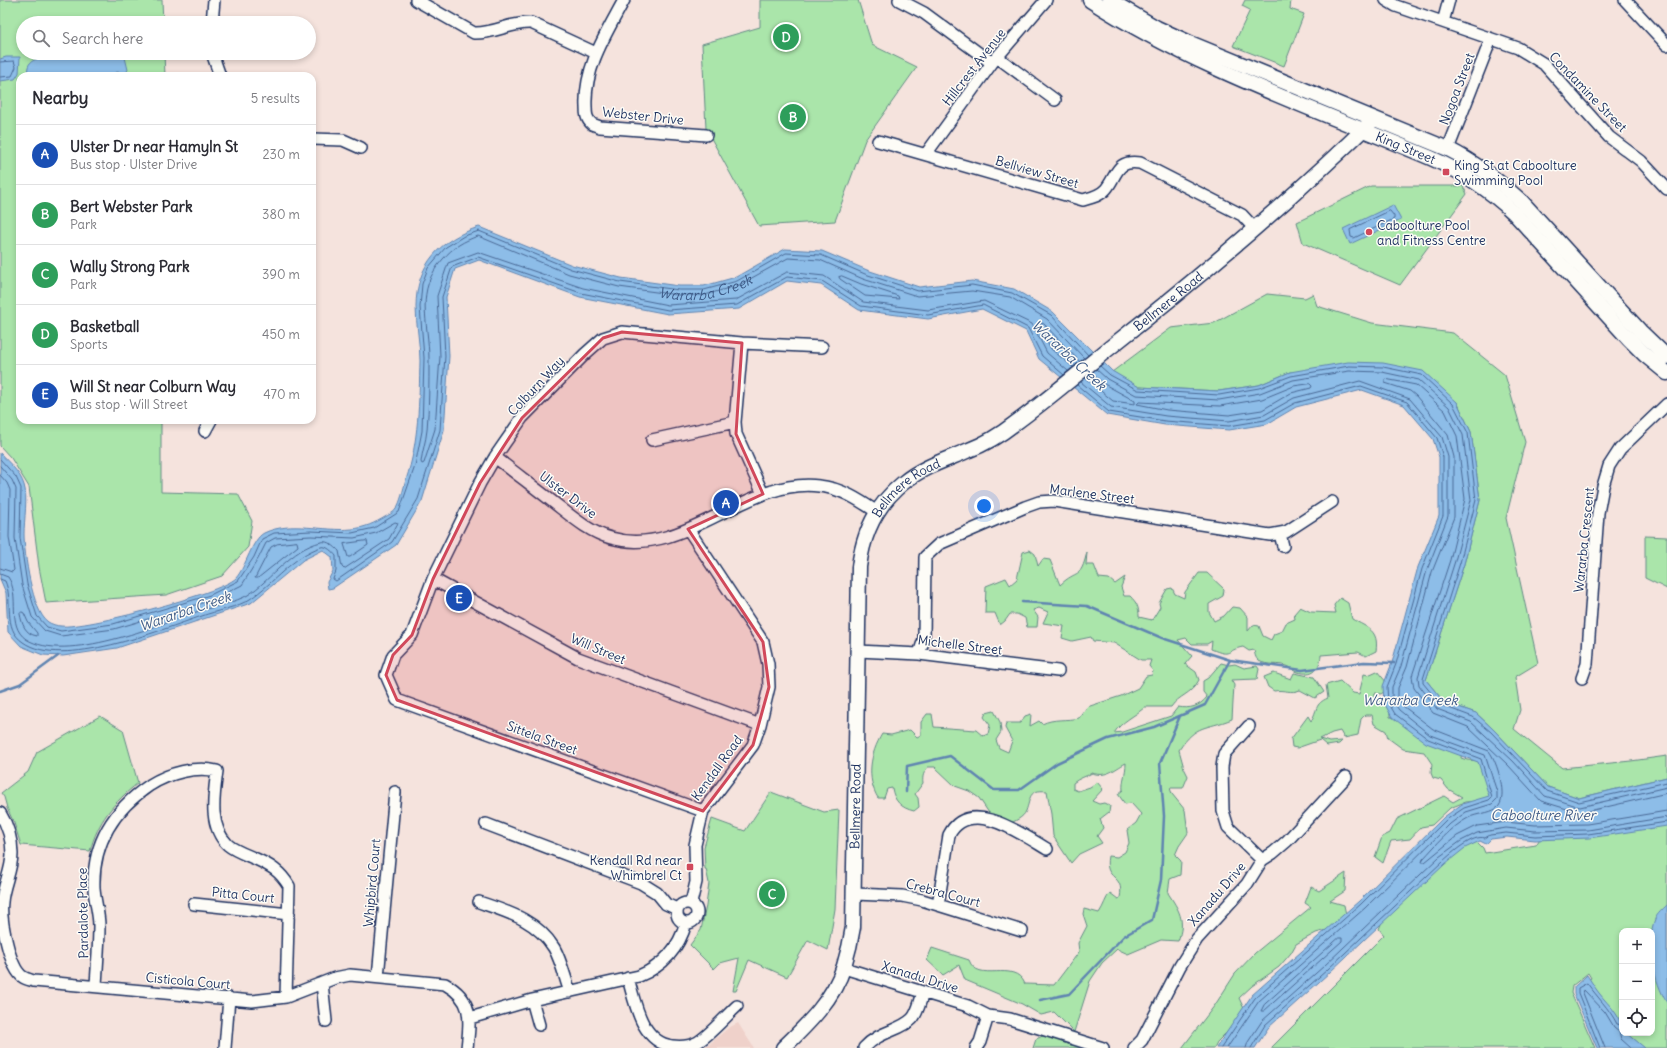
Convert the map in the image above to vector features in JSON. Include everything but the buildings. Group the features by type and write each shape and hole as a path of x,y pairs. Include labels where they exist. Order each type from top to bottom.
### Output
{"main road":[{"name":"King Street","path":"1090,0 1132,26 1182,53 1445,164 1471,178 1503,203 1558,252 1640,331 1665,365"},
{"name":"King Street","path":"1109,0 1157,28 1190,43 1448,149 1473,162 1502,184 1558,252"},
{"name":"Bellmere Road","path":"783,1048 812,1021 830,995 844,968 853,926 855,894 859,567 861,552 877,512 903,483 919,472 990,441 1050,396 1187,288 1374,118"}],"street":[{"path":"213,16 214,0"},
{"path":"416,0 474,33 485,34 523,23 531,23 596,53"},
{"name":"Webster Drive","path":"624,0 596,53 586,81 586,117 592,124 600,127 706,135"},
{"path":"899,0 924,13 1055,100"},
{"name":"Hillcrest Avenue","path":"926,154 995,60 1046,0"},
{"name":"Condamine Street","path":"1386,0 1396,6 1518,48 1544,64 1609,137 1641,161 1667,189"},
{"path":"1443,22 1449,0"},
{"path":"1625,0 1667,45"},
{"name":"Nogoa Street","path":"1448,149 1491,39"},
{"path":"214,60 219,72"},
{"path":"316,139 343,140 361,148"},
{"name":"Bellview Street","path":"878,141 1083,200 1095,197 1105,190 1117,170 1125,164 1140,163 1242,215 1254,228"},
{"name":"Colburn Way","path":"386,675 393,655 412,635 433,579 480,483 495,457 522,418 603,338 622,332 742,343 822,347"},
{"path":"742,343 735,422 736,434 763,494"},
{"name":"Wararba Crescent","path":"1582,678 1587,664 1598,513 1603,486 1609,466 1620,449 1667,404"},
{"path":"652,440 735,422"},
{"path":"205,431 209,424"},
{"name":"Ulster Drive","path":"495,457 588,529 612,539 642,542 662,539 688,529 763,494 783,488 802,485 820,486 842,492 877,512"},
{"name":"Marlene Street","path":"919,654 924,639 925,557 939,544 1039,502 1054,500 1270,535 1286,532 1300,525 1332,502"},
{"name":"Kendall Road","path":"688,529 763,642 768,664 769,687 760,725 753,745 703,811 695,845 696,882 691,903"},
{"path":"1280,534 1283,546"},
{"name":"Will Street","path":"433,579 578,658 760,725"},
{"name":"Michelle Street","path":"858,651 919,654 1058,671"},
{"name":"Sittela Street","path":"386,675 397,700 703,811"},
{"path":"1249,726 1224,754 1222,767 1223,811 1228,827 1262,860"},
{"name":"Pardalote Place","path":"96,986 99,924 94,890 96,857 102,838 112,822 140,792 156,782 195,769 205,768 217,771 213,804 215,822 228,845 274,868 283,875 289,886 286,997"},
{"name":"Xanadu Drive","path":"1134,1048 1142,1040 1180,966 1197,938 1247,884 1262,860 1273,854 1287,841 1346,777"},
{"name":"Whipbird Court","path":"378,977 395,792"},
{"name":"Cisticola Court","path":"0,813 6,823 12,840 12,856 2,900 2,916 13,966 22,977 34,981 252,1001 286,997 322,983 350,975 445,984 455,990 464,999 470,1018 467,1048"},
{"path":"938,905 949,835 954,827 962,821 982,819 1010,826 1046,849"},
{"path":"486,824 641,883 657,893 666,904 677,909"},
{"name":"Crebra Court","path":"855,894 902,896 938,905 1022,931"},
{"path":"479,902 523,918 542,931 554,949 570,992"},
{"path":"682,903 691,903 695,906 697,915 692,922 686,923 678,917 677,909 682,903"},
{"name":"Pitta Court","path":"194,904 289,914"},
{"path":"470,1018 532,1000 628,978 650,971 666,960 678,943 686,923"},
{"name":"Xanadu Drive","path":"844,968 968,1006 988,1016 1010,1019 1103,1048"},
{"path":"628,978 640,1018 651,1036 666,1045 683,1047 697,1043 737,1006"},
{"path":"322,983 326,1021"},
{"path":"864,1048 877,1037 907,1024 913,1019 923,993"},
{"path":"225,1048 229,998"},
{"path":"532,1000 539,1026"},
{"path":"976,1048 980,1042 988,1016"}],"highlighted area":[{"path":"622,332 742,343 736,434 763,494 688,529 763,642 769,687 753,745 703,811 397,700 386,675 393,655 412,635 433,579 480,483 522,418 603,338"}],"shaded area":[{"path":"738,1023 754,1048 705,1048 728,1028"}],"green space":[{"path":"0,0 162,0 163,16 16,16 16,60 164,60 165,72 16,72 16,424 161,424 161,492 238,494 252,521 248,547 222,576 166,595 46,603 39,567 29,487 11,458 0,446"},
{"path":"760,0 858,0 872,45 917,67 865,140 835,221 759,226 706,129 702,44 760,27"},
{"path":"1245,0 1291,0 1290,9 1304,14 1284,66 1233,46 1250,10 1242,6"},
{"name":"Caboolture Pool and Fitness Centre","path":"1371,186 1463,186 1467,194 1400,285 1303,243 1297,222"},
{"path":"1267,294 1305,298 1313,294 1317,306 1372,323 1453,333 1505,375 1525,442 1506,518 1538,663 1515,677 1520,710 1514,729 1562,768 1667,756 1667,777 1579,798 1548,787 1476,713 1444,702 1426,680 1464,564 1480,500 1471,432 1457,402 1290,372 1259,385 1219,391 1139,387 1112,372 1171,328 1214,323"},
{"path":"1645,536 1667,537 1667,589 1645,578"},
{"path":"1030,550 1035,554 1038,566 1043,559 1050,560 1060,585 1080,571 1085,561 1087,552 1086,565 1094,565 1099,578 1109,579 1115,584 1125,577 1121,587 1124,596 1130,596 1137,605 1139,617 1152,620 1160,607 1159,603 1167,589 1172,588 1175,594 1184,598 1185,592 1199,573 1207,573 1224,589 1223,596 1209,604 1209,612 1214,621 1224,616 1232,607 1240,608 1248,617 1248,631 1253,625 1259,626 1263,636 1271,640 1274,634 1282,631 1286,623 1295,619 1294,614 1300,607 1311,612 1336,613 1334,605 1340,598 1348,603 1352,619 1371,630 1376,638 1376,651 1366,656 1358,652 1321,655 1317,668 1308,673 1297,671 1287,666 1262,663 1255,656 1254,650 1249,651 1243,647 1222,653 1211,649 1212,641 1207,644 1192,644 1186,638 1178,640 1192,656 1185,664 1196,672 1199,680 1196,685 1171,707 1145,707 1125,722 1114,733 1122,732 1171,716 1178,707 1186,708 1201,703 1207,697 1203,692 1203,681 1208,678 1221,663 1229,665 1235,664 1244,668 1257,666 1259,669 1257,679 1231,680 1234,685 1232,719 1202,728 1191,735 1179,750 1188,776 1183,788 1170,788 1172,794 1185,810 1188,833 1175,855 1181,861 1180,875 1170,879 1168,893 1180,916 1181,927 1178,941 1161,940 1128,954 1117,949 1102,963 1090,981 1074,1032 1054,1012 1041,1015 1022,1004 965,980 959,965 943,975 927,960 932,948 969,960 974,967 980,971 1013,973 1020,977 1025,984 1054,985 1079,952 1078,943 1087,926 1083,914 1084,909 1099,913 1110,893 1118,899 1120,898 1120,884 1108,870 1108,856 1117,857 1125,852 1129,843 1127,830 1136,823 1141,814 1131,803 1125,804 1118,794 1123,790 1126,763 1106,774 1092,773 1073,783 1073,789 1078,791 1090,787 1097,782 1103,789 1092,801 1099,804 1104,803 1110,806 1109,812 1100,819 1103,828 1097,836 1102,843 1079,854 1071,863 1053,836 1047,791 1036,791 1033,793 1023,816 1008,824 991,816 979,798 969,791 955,786 935,767 928,767 924,772 923,783 915,794 918,798 919,807 914,811 905,808 896,800 892,788 887,789 884,798 878,798 874,790 871,774 872,758 882,734 891,735 910,730 917,737 921,735 921,722 927,714 932,714 934,727 976,730 983,736 988,734 990,725 984,717 986,713 994,711 1000,722 1001,732 996,740 999,748 1008,752 1012,741 1005,728 1006,723 1020,723 1025,716 1031,714 1030,726 1039,721 1042,724 1051,721 1079,718 1087,707 1121,696 1138,688 1146,676 1152,675 1153,671 1149,666 1151,660 1141,660 1114,643 1093,641 1091,637 1072,641 1062,638 1064,626 1043,623 1048,612 1039,608 1033,610 1038,617 1037,627 1027,627 1025,618 1017,614 1010,614 1000,625 995,613 985,613 986,586 1006,578 1010,585 1017,579 1023,552"},
{"path":"1377,671 1387,683 1385,691 1381,694 1375,693 1373,697 1376,700 1386,701 1390,709 1390,717 1400,717 1462,751 1461,758 1481,761 1494,798 1465,802 1450,808 1432,825 1421,827 1410,839 1391,841 1383,863 1375,857 1382,837 1390,833 1397,819 1444,796 1453,802 1462,797 1448,789 1441,780 1433,778 1431,773 1432,764 1424,752 1403,749 1388,738 1386,731 1374,724 1372,715 1365,715 1361,719 1358,735 1344,738 1340,731 1320,739 1329,742 1342,741 1339,744 1327,746 1320,740 1297,748 1292,747 1291,739 1308,716 1311,721 1318,705 1328,698 1326,685 1340,681 1353,693 1359,694 1364,674 1368,675"},
{"path":"1274,673 1291,679 1294,673 1314,677 1324,692 1315,698 1300,690 1294,692 1274,691 1268,687 1264,677"},
{"path":"100,716 123,730 138,783 114,805 108,813 97,831 90,851 21,845 4,797 1,793 28,772 37,752"},
{"path":"771,792 824,812 839,810 835,909 828,950 808,940 787,977 749,960 736,991 733,991 739,958 720,963 714,969 690,945 701,930 706,906 709,883 705,869 704,847 712,819 745,831"},
{"path":"1667,820 1667,1048 1639,1048 1628,1036 1655,1036 1655,928 1619,928 1619,1024 1588,980 1591,978 1588,973 1572,986 1571,993 1595,1048 1271,1048 1384,935 1379,929 1383,919 1453,851 1475,840 1483,848 1485,853 1536,845 1543,834"},
{"path":"1346,873 1345,891 1330,901 1344,905 1346,915 1334,928 1316,933 1296,944 1291,953 1279,967 1252,986 1239,998 1246,1013 1217,1042 1214,1048 1182,1048 1215,1005 1235,974 1255,953 1311,907 1305,903 1311,887 1319,891"},
{"path":"1047,1034 1071,1045 1084,1044 1096,1048 1033,1048 1036,1039"}],"water":[{"path":"6,57 16,57 16,60 20,60 19,72 16,72 15,79 0,81 0,59"},
{"path":"126,60 128,70 126,72 28,72 28,66 33,61"},
{"path":"1393,205 1401,220 1350,244 1343,229"},
{"name":"Wararba Creek","path":"479,227 572,265 621,278 679,286 704,286 736,277 785,249 822,251 867,270 919,287 972,281 1014,289 1053,312 1112,371 1139,387 1219,391 1259,385 1290,372 1348,362 1383,363 1423,371 1457,402 1471,432 1480,500 1464,564 1426,680 1444,702 1476,713 1548,787 1579,798 1667,777 1667,826 1589,838 1535,840 1507,837 1491,839 1486,844 1480,841 1465,848 1445,864 1268,1028 1255,1048 1216,1048 1252,995 1359,901 1444,817 1462,804 1489,796 1478,762 1426,743 1392,717 1384,703 1383,686 1392,663 1418,567 1439,516 1439,457 1433,439 1404,405 1362,390 1296,407 1267,424 1229,430 1165,425 1107,415 1039,359 1026,331 982,309 928,319 859,310 821,285 787,281 739,309 668,314 580,297 479,260 455,269 446,297 449,356 444,430 422,501 396,545 333,588 328,589 327,582 333,571 332,557 323,550 303,560 251,603 117,648 63,656 43,655 21,646 8,632 6,593 0,579 0,453 17,472 24,485 26,502 24,543 27,567 33,594 42,616 48,622 58,626 96,622 151,609 205,593 225,585 236,578 240,573 260,536 274,529 285,527 341,530 356,528 373,523 394,512 402,495 414,451 416,436 419,406 420,361 416,307 420,278 433,256 442,247 465,232"},
{"path":"1667,905 1667,1003 1655,974 1655,928 1652,928 1655,919"},
{"path":"1587,975 1619,1019 1619,1036 1631,1036 1645,1048 1597,1048 1574,994 1574,987"}],"waterway":[{"path":"1022,602 1087,606 1162,638 1230,660 1302,670 1364,662 1394,663"},
{"path":"0,691 20,684 58,656"},
{"path":"906,792 907,766 950,756 994,790 1019,790 1057,763 1108,739 1154,727 1205,705 1230,660"},
{"path":"1040,1000 1069,994 1124,936 1152,920 1161,880 1164,816 1160,763 1180,716"}],"place":[{"name":"Basketball","path":"786,37"},
{"name":"Bert Webster Park","path":"793,117"},
{"name":"King St at Caboolture Swimming Pool","path":"1446,172"},
{"name":"Caboolture Pool and Fitness Centre","path":"1369,232"},
{"name":"Ulster Dr near Hamyln St","path":"726,503"},
{"name":"Will St near Colburn Way","path":"459,598"},
{"name":"Kendall Rd near Whimbrel Ct","path":"690,867"},
{"name":"Wally Strong Park","path":"772,894"}],"water label":[{"name":"Caboolture River","path":"1543,815"}]}
